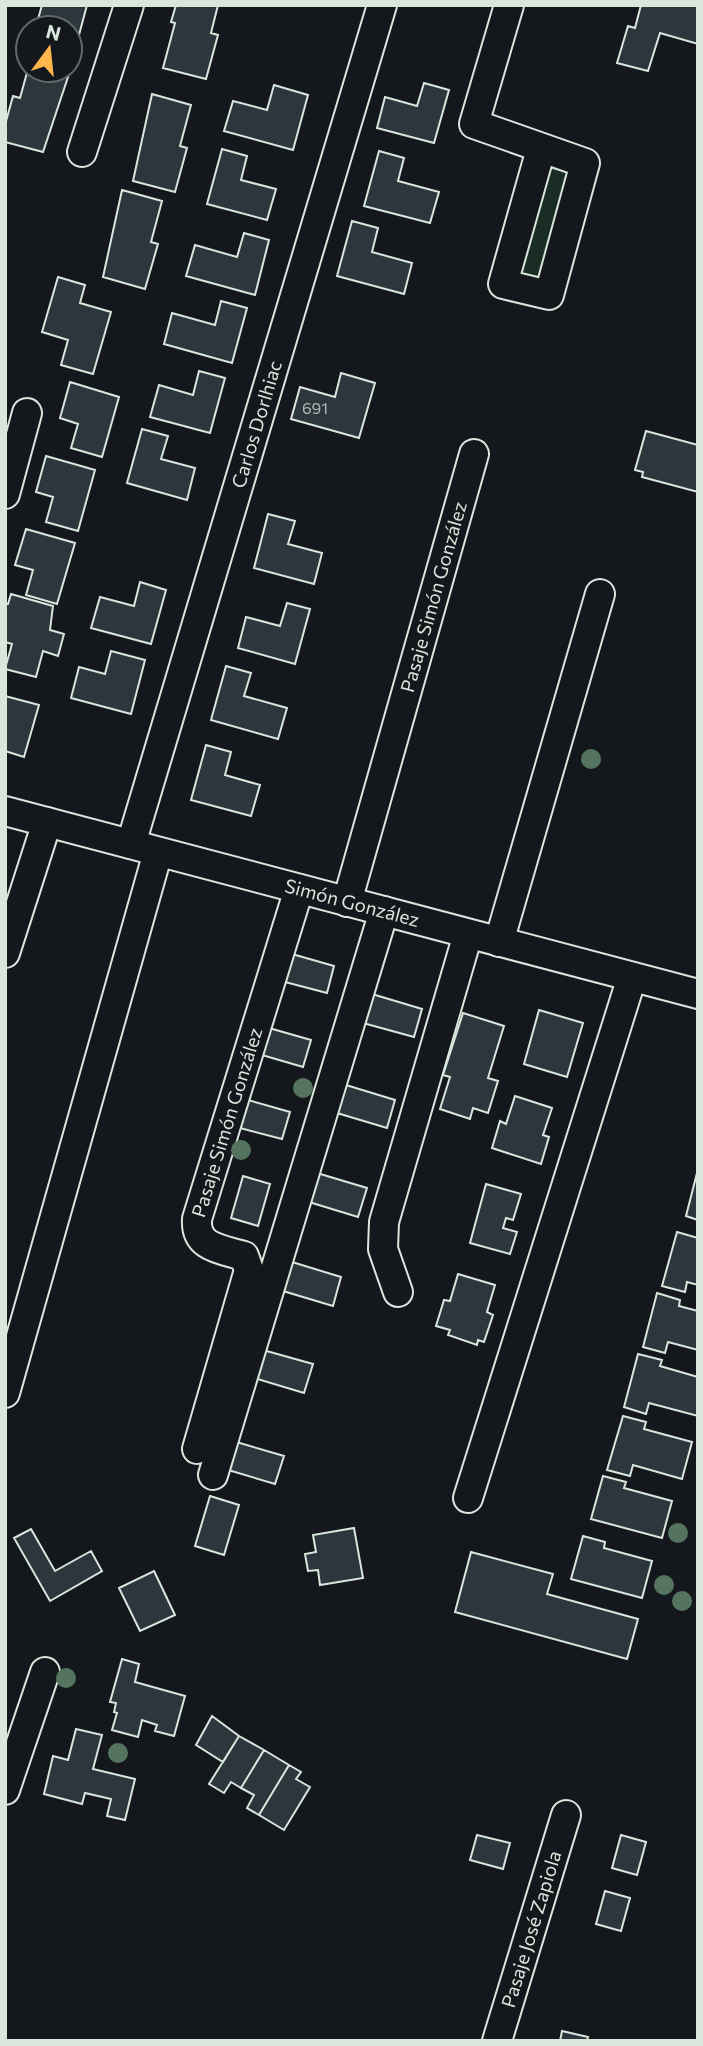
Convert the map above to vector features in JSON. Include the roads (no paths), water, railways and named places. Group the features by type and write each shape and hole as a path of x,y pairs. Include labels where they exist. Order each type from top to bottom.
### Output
{"street":[{"path":"82,152 129,5"},
{"name":"Carlos Dorlhiac","path":"144,848 382,5"},
{"path":"509,5 474,124 585,163 549,295 503,284 541,149"},
{"path":"5,494 27,413"},
{"name":"Pasaje Simón González","path":"347,902 474,454"},
{"path":"499,942 600,594"},
{"name":"Simón González","path":"5,811 698,994"},
{"path":"5,953 47,822"},
{"path":"5,1393 144,848"},
{"name":"Pasaje Simón González","path":"197,1449 249,1270 244,1256 202,1243 196,1233 197,1219 299,889"},
{"path":"213,1475 384,911"},
{"path":"398,1292 383,1249 384,1222 468,934"},
{"path":"467,1497 632,977"},
{"path":"5,1790 45,1672"},
{"name":"Pasaje José Zapiola","path":"497,2041 566,1815"}]}
